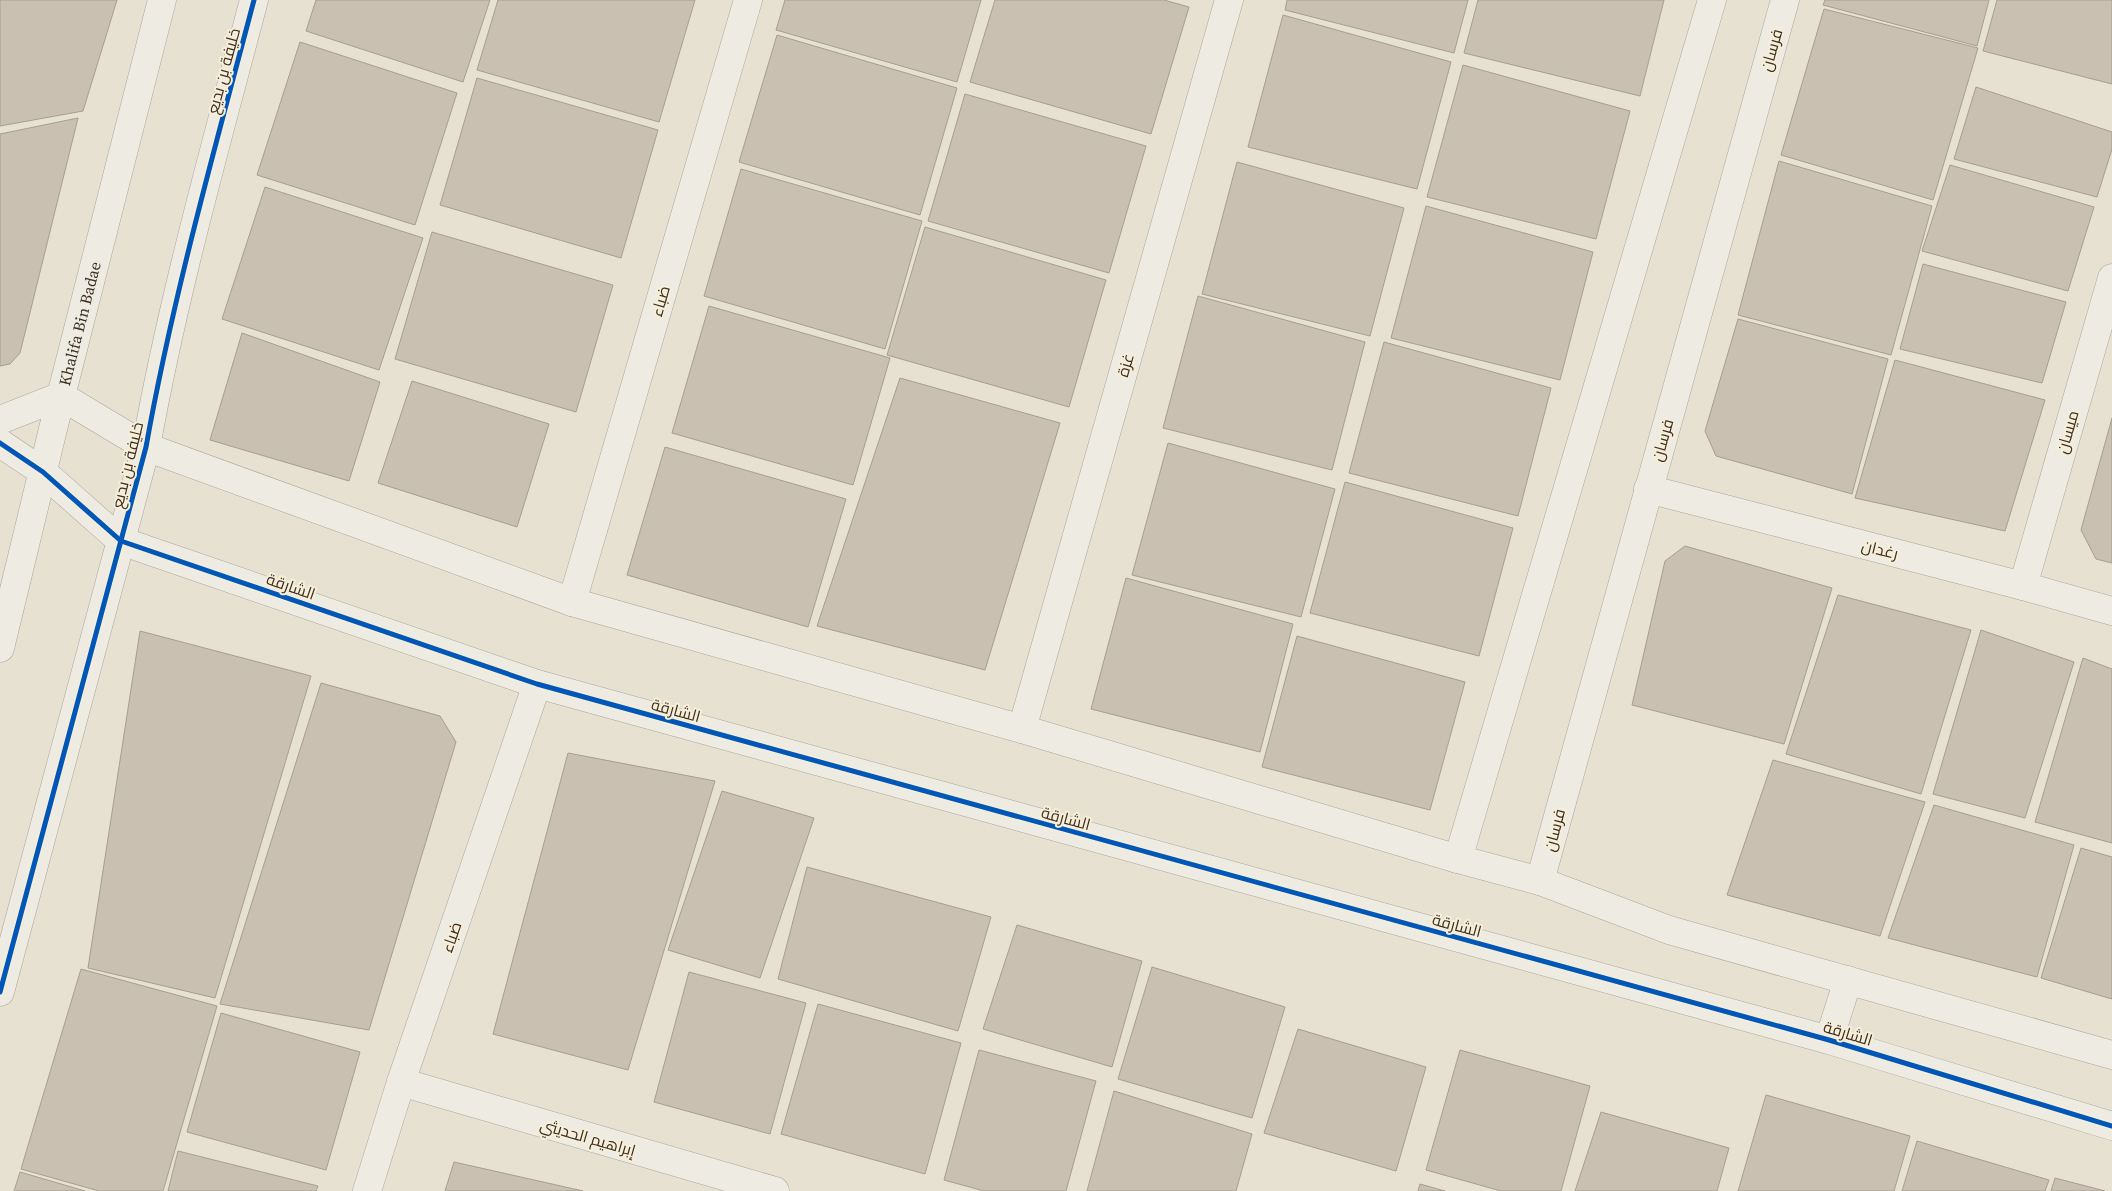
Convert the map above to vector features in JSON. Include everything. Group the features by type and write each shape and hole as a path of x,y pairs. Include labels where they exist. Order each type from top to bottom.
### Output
{"street":[{"name":"Khalifa Bin Badae","path":"0,648 61,396 162,0"},
{"name":"خليفة بن بديع","path":"0,992 146,447 157,384 254,0"},
{"name":"ضباء","path":"572,602 748,0"},
{"name":"غزة","path":"1022,730 1229,0"},
{"path":"1458,859 1712,0"},
{"name":"فرسان","path":"1540,881 1785,0"},
{"name":"ميسان","path":"2022,586 2112,278"},
{"path":"0,420 61,396 146,447 572,602 1022,730 1458,859 1540,881 1669,930 2112,1055"},
{"name":"الشارقة","path":"0,443 42,472 121,541 538,684 1829,1040 2112,1126"},
{"name":"رغدان","path":"1648,489 2112,611"},
{"name":"ضباء","path":"368,1191 401,1082 538,684"},
{"path":"1829,1040 1848,980"},
{"name":"إبراهيم الحديثي","path":"401,1082 775,1191"}],"building":[{"path":"0,0 117,0 83,111 0,126"},
{"path":"316,0 490,0 463,82 306,31"},
{"path":"498,0 695,0 659,122 477,70"},
{"path":"785,0 981,0 957,82 776,30"},
{"path":"995,0 1164,0 1189,7 1151,134 970,82"},
{"path":"1287,0 1468,0 1454,53 1285,10"},
{"path":"1478,0 1664,0 1640,96 1464,53"},
{"path":"1825,0 1989,0 1977,46 1823,5"},
{"path":"1997,0 2112,0 2112,84 1983,51"},
{"path":"1824,9 1978,48 1933,200 1781,155"},
{"path":"1283,15 1451,62 1417,189 1248,147"},
{"path":"777,35 957,88 920,215 739,162"},
{"path":"300,42 457,93 415,225 257,175"},
{"path":"1463,65 1630,111 1596,239 1427,197"},
{"path":"477,78 658,130 621,258 440,205"},
{"path":"1976,87 2112,132 2112,149 2097,197 1954,159"},
{"path":"965,94 1146,146 1109,273 928,221"},
{"path":"78,118 20,353 10,364 0,366 0,134"},
{"path":"1779,161 1932,206 1891,355 1738,315"},
{"path":"1237,162 1404,208 1370,336 1202,294"},
{"path":"1950,165 2094,207 2068,291 1922,251"},
{"path":"741,169 922,221 885,349 704,296"},
{"path":"265,187 423,238 379,370 222,319"},
{"path":"1426,206 1593,252 1560,380 1391,338"},
{"path":"925,227 1106,280 1069,407 887,355"},
{"path":"432,232 613,285 576,412 395,359"},
{"path":"1923,264 2066,302 2042,383 1900,349"},
{"path":"1198,296 1365,342 1332,470 1163,428"},
{"path":"709,306 890,358 853,485 672,433"},
{"path":"1738,319 1888,359 1852,494 1716,456 1705,431"},
{"path":"242,333 380,382 349,481 210,440"},
{"path":"1384,342 1551,388 1518,516 1349,473"},
{"path":"1895,360 2045,400 2005,531 1855,498"},
{"path":"900,378 1060,423 985,670 817,626"},
{"path":"412,381 549,424 517,527 378,483"},
{"path":"2112,418 2112,563 2096,559 2081,530"},
{"path":"1168,443 1335,489 1301,617 1132,575"},
{"path":"665,447 846,499 808,627 627,575"},
{"path":"1345,482 1513,528 1479,656 1310,613"},
{"path":"1685,546 1832,588 1784,744 1632,705 1665,561"},
{"path":"1126,578 1293,624 1260,752 1091,709"},
{"path":"1838,595 1971,630 1921,794 1786,754"},
{"path":"1981,630 2074,662 2025,818 1933,794"},
{"path":"140,631 311,676 215,998 88,968"},
{"path":"1297,636 1465,682 1430,810 1262,767"},
{"path":"2083,658 2112,669 2112,843 2035,822"},
{"path":"321,683 440,716 456,742 369,1030 220,1004"},
{"path":"568,753 715,781 628,1070 493,1034"},
{"path":"1773,760 1925,802 1880,936 1727,895"},
{"path":"722,791 814,818 760,978 668,950"},
{"path":"1934,805 2074,845 2037,977 1888,938"},
{"path":"2081,848 2112,857 2112,999 2041,978"},
{"path":"807,867 991,917 958,1031 778,979"},
{"path":"1017,925 1142,961 1112,1067 983,1029"},
{"path":"1152,967 1285,1007 1252,1118 1118,1079"},
{"path":"81,969 217,1006 163,1191 99,1191 21,1169"},
{"path":"689,972 806,1003 770,1134 654,1102"},
{"path":"818,1004 961,1043 925,1174 781,1134"},
{"path":"221,1013 360,1052 326,1170 187,1132"},
{"path":"1298,1029 1426,1067 1396,1171 1264,1133"},
{"path":"979,1050 1096,1081 1066,1191 984,1191 944,1180"},
{"path":"1460,1050 1590,1086 1561,1191 1501,1191 1426,1170"},
{"path":"1114,1091 1252,1134 1236,1191 1087,1191"},
{"path":"1766,1095 1910,1136 1894,1191 1738,1191"},
{"path":"1601,1112 1729,1148 1717,1191 1575,1191"},
{"path":"1917,1141 2049,1180 2045,1191 1902,1191"},
{"path":"178,1151 318,1186 316,1191 168,1191"},
{"path":"454,1162 583,1191 445,1191"},
{"path":"20,1172 85,1191 14,1191"},
{"path":"2055,1178 2105,1191 2051,1191"},
{"path":"1420,1184 1445,1191 1418,1191"}],"cycle path":[{"path":"0,992 146,447 182,278 254,0"},
{"path":"0,443 43,472 121,541 537,684 1829,1040 2112,1126"}]}
